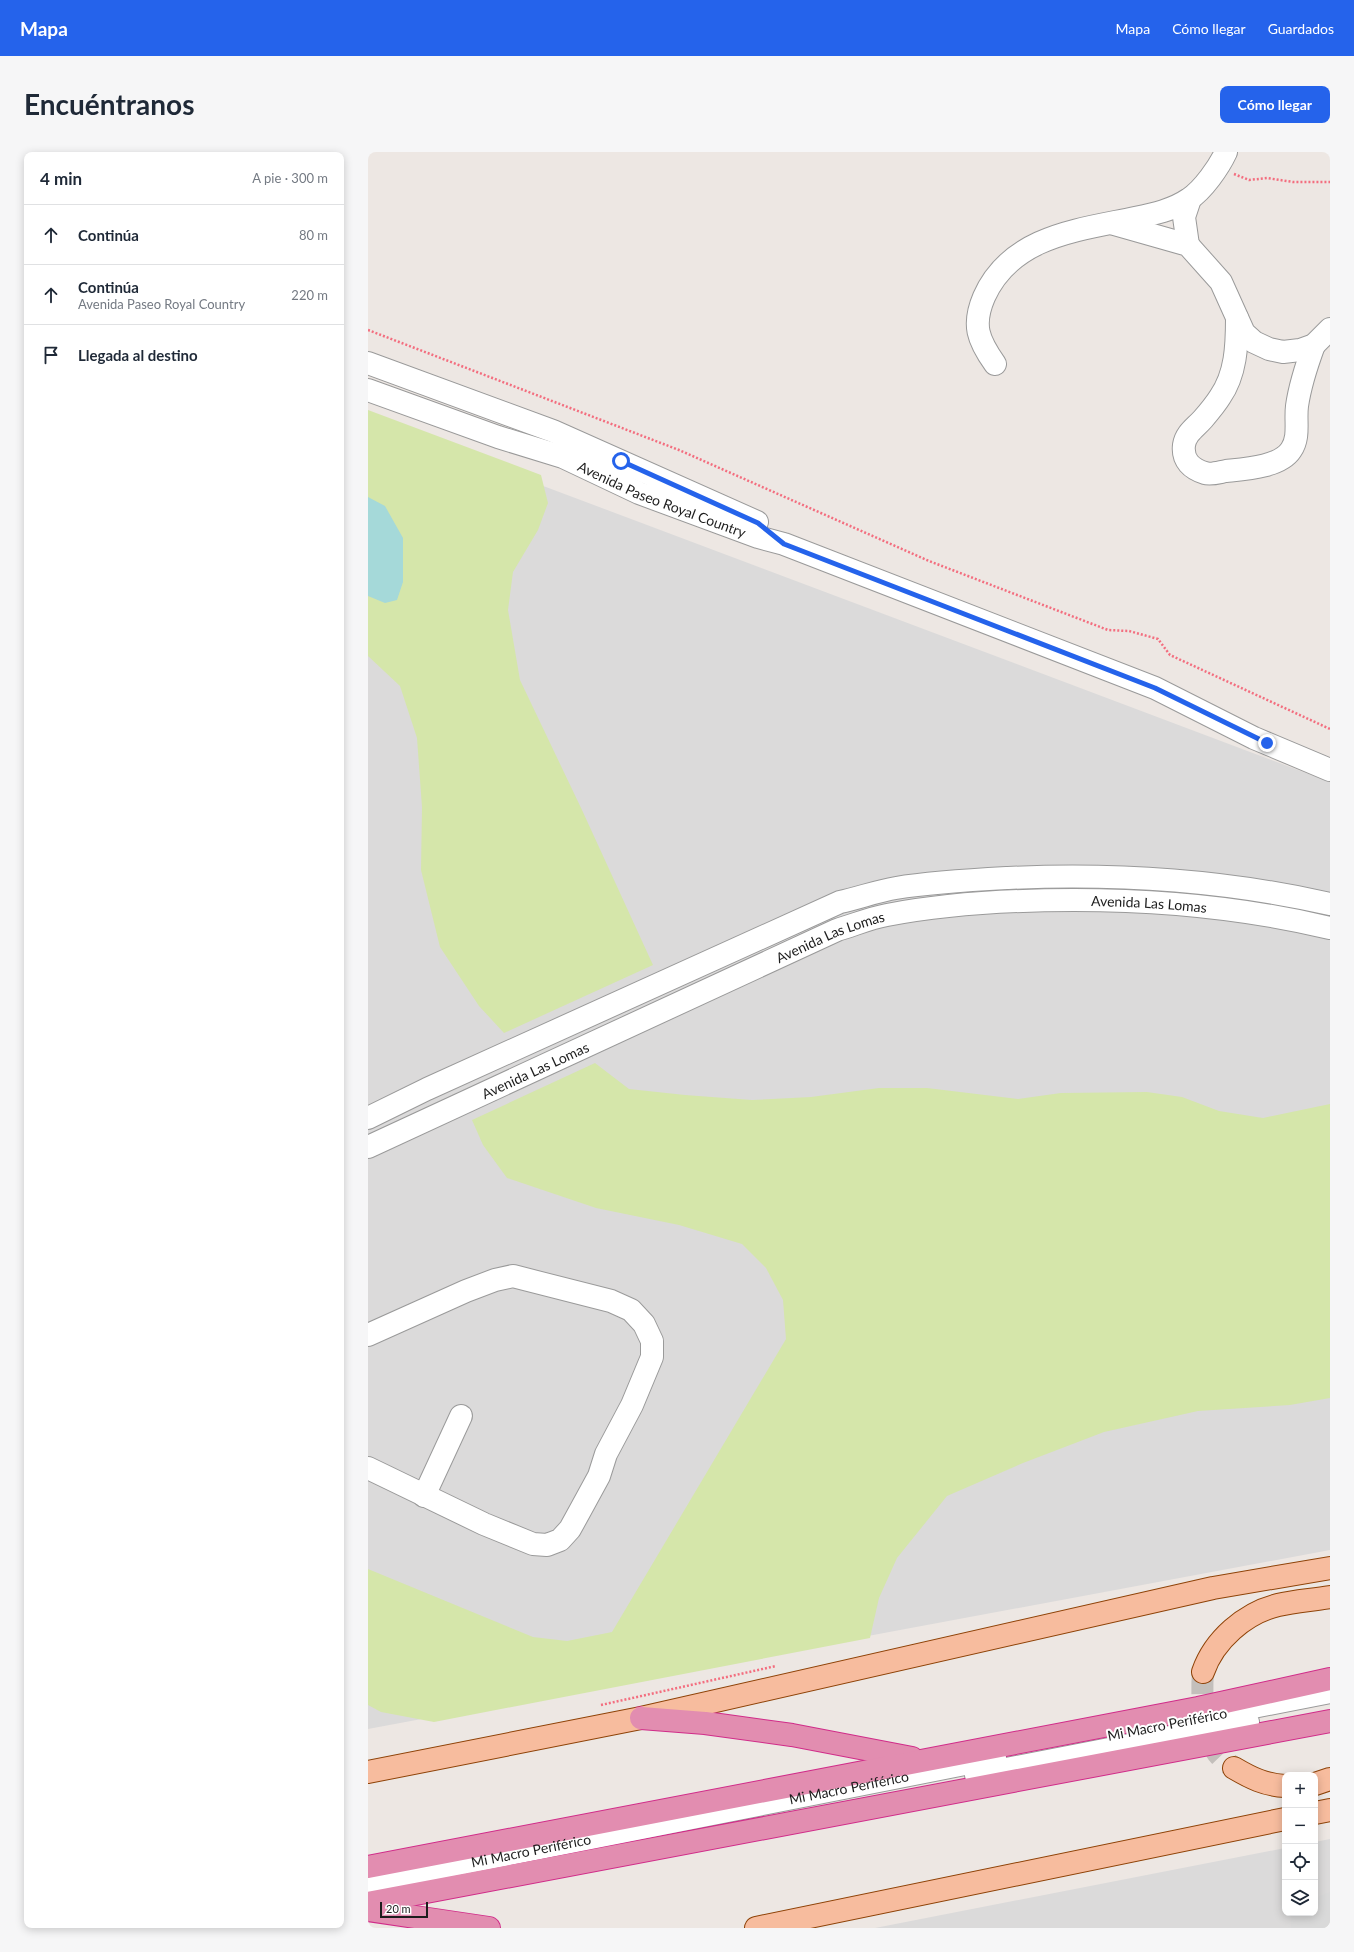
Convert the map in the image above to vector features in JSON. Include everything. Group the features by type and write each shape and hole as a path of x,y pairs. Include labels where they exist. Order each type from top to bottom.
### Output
{"highway":[{"path":"368,1867 1198,1708 1330,1679"},
{"path":"641,1718 705,1723 792,1735 923,1760"},
{"path":"368,1903 1330,1721"},
{"path":"368,1910 489,1928"}],"main road":[{"path":"368,1772 641,1718 1213,1588 1330,1568"},
{"path":"1203,1672 1215,1647 1236,1626 1256,1614 1278,1605 1330,1597"},
{"path":"1234,1768 1253,1780 1282,1786"},
{"path":"1318,1783 1330,1779"},
{"path":"1318,1812 1330,1810"},
{"path":"756,1928 1282,1820"}],"street":[{"path":"1188,245 1184,217 1190,199 1222,160"},
{"path":"995,364 982,345 977,327 981,306 989,285 1006,265 1032,246 1062,233 1161,212 1190,199"},
{"path":"1112,223 1188,245 1221,282 1244,333 1254,342 1269,349 1283,352 1300,350 1314,344 1330,329"},
{"path":"1237,318 1236,350 1231,375 1221,396 1203,419 1188,433 1184,445 1184,457 1189,466 1207,474 1259,467 1279,460 1291,451 1296,440 1297,406 1301,387 1314,344"},
{"path":"368,364 553,431 758,523 784,544"},
{"name":"Avenida Paseo Royal Country","path":"368,390 498,437 563,457 639,492 758,537 784,544 1155,688 1254,738 1330,770"},
{"name":"Avenida Las Lomas","path":"368,1118 427,1089 840,902 895,888 968,880 1054,876 1130,877 1220,884 1296,896 1330,904"},
{"name":"Avenida Las Lomas","path":"368,1147 837,930 885,915 958,904 1044,900 1132,900 1218,908 1289,918 1330,928"},
{"path":"368,1335 466,1291 495,1280 513,1276 598,1298 631,1310 644,1324 652,1341 652,1358 645,1377 606,1454 599,1476 570,1529 560,1540 547,1545 533,1544 484,1524 368,1468"},
{"path":"424,1496 460,1416"},
{"name":"Mi Macro Periférico","path":"368,1882 1330,1692"},
{"name":"Mi Macro Periférico","path":"368,1892 1236,1724 1330,1704"}],"path":[{"path":"1222,160 1248,180 1267,178 1293,182 1330,182"},
{"path":"368,330 679,450 928,561 1108,630 1129,631 1158,640 1170,656 1330,729"}],"shaded area":[{"path":"368,420 1330,782 1330,1550 368,1729"},
{"path":"1330,1839 1330,1928 875,1928 1282,1849 1282,1916 1318,1916 1318,1841"},
{"path":"1330,1892 1330,1928 1291,1928 1291,1916 1318,1916 1318,1897"}],"green space":[{"path":"368,410 541,475 548,503 538,530 513,572 508,610 520,680 582,810 653,965 504,1033 479,1006 440,947 421,870 422,807 417,738 400,686 368,656"},
{"path":"595,1063 629,1089 752,1100 811,1097 879,1088 927,1088 1018,1099 1061,1093 1147,1092 1182,1097 1219,1111 1263,1118 1330,1104 1330,1398 1290,1405 1198,1411 1104,1432 1023,1463 947,1496 897,1558 879,1598 870,1638 434,1722 381,1712 368,1705 368,1569 533,1637 567,1641 612,1632 786,1339 783,1300 766,1268 742,1244 679,1225 596,1208 507,1178 483,1145 472,1120"}],"water":[{"path":"368,497 385,506 403,538 403,582 397,600 385,603 368,596"}],"tunnel":[{"path":"1203,1672 1202,1692 1208,1732 1218,1754 1234,1768"}],"route":[{"path":"621,461 758,523 784,544 1155,688 1254,738 1267,743"}]}
